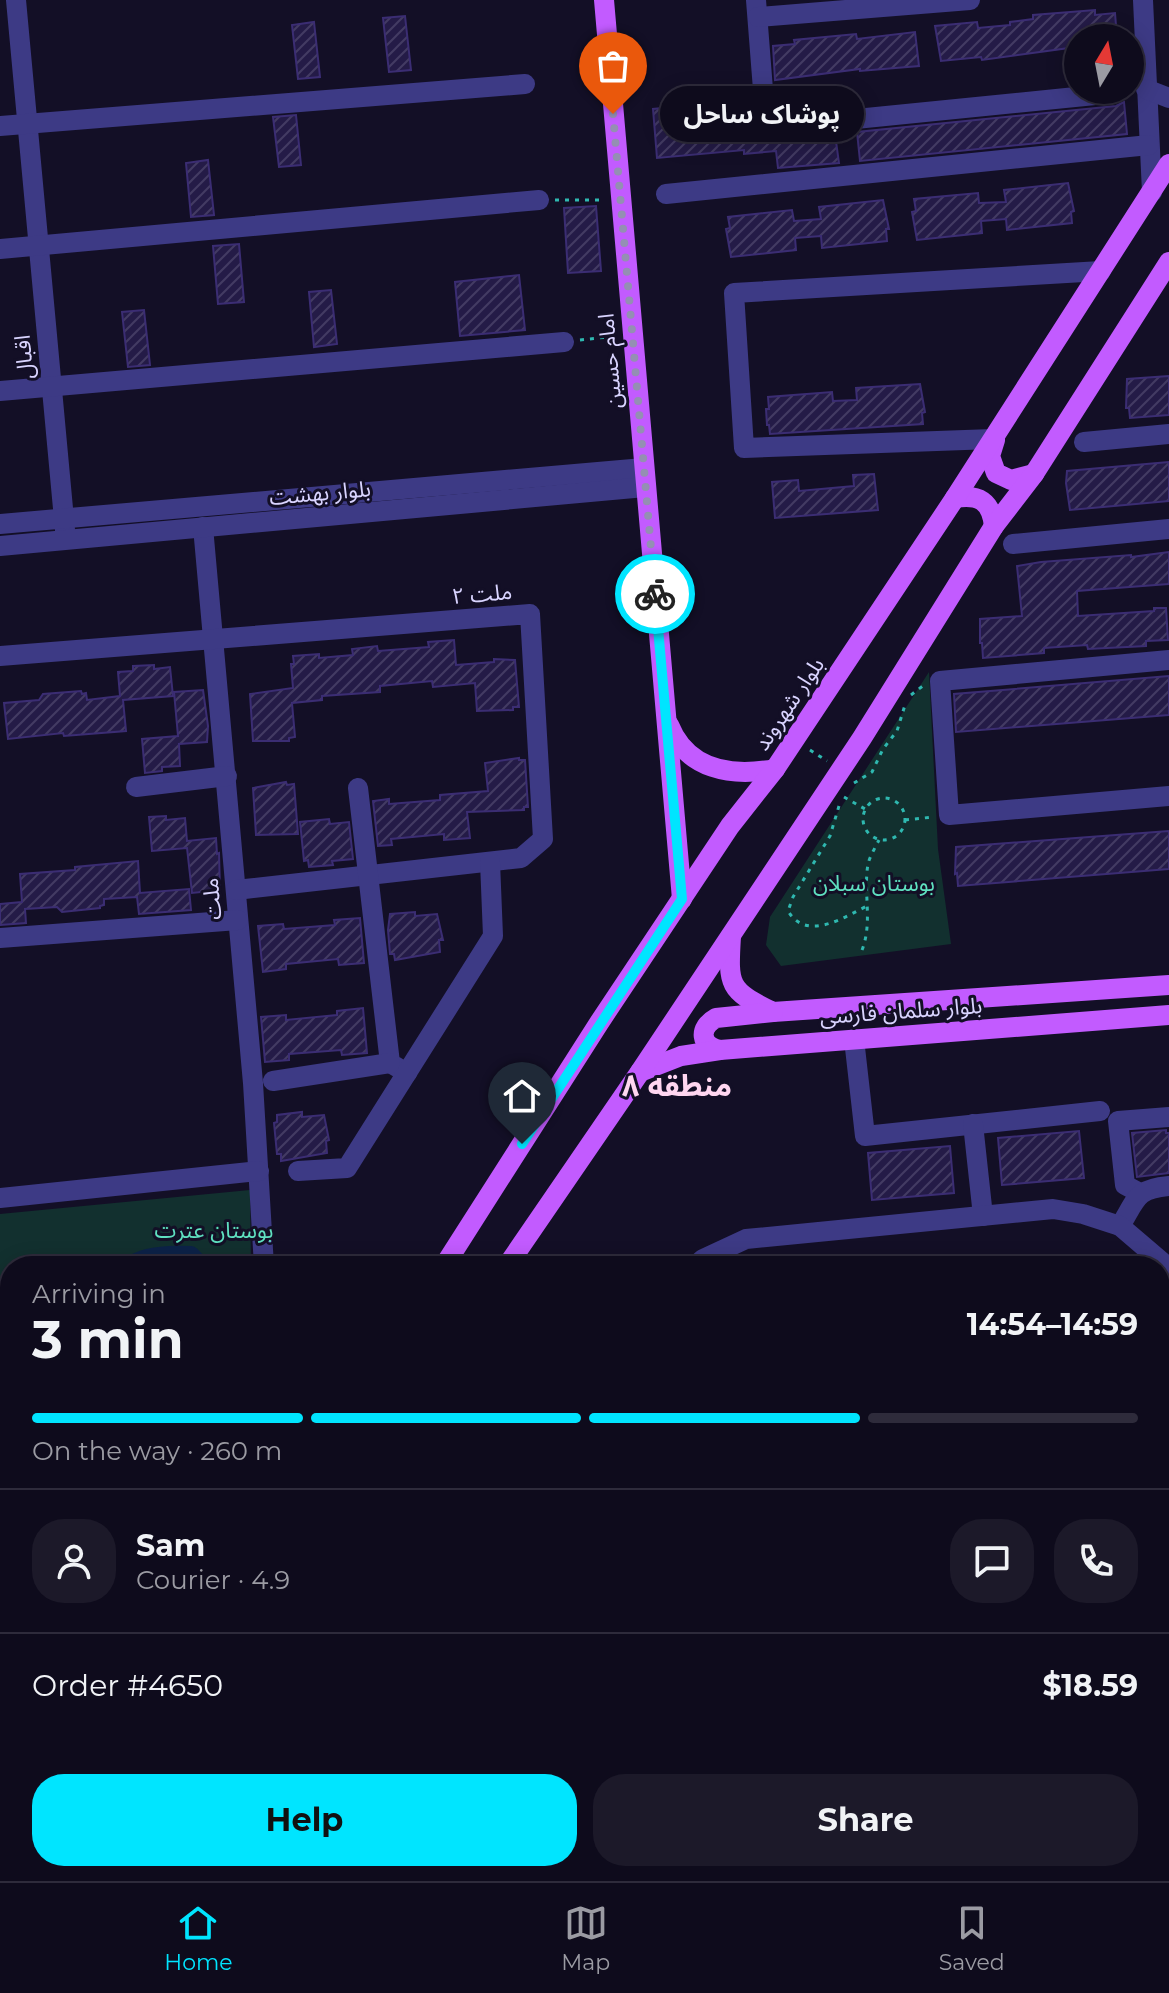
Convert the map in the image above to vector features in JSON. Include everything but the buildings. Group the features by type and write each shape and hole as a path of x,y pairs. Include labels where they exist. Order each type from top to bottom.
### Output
{"main road":[{"name":"امام حسین","path":"604,0 682,899"},
{"name":"بلوار شهروند","path":"450,1256 599,1023 730,826 775,769 955,498 1169,164"},
{"path":"514,1256 840,770 994,526 1034,474 1169,262"},
{"path":"996,435 990,456 996,473 1011,480 1034,474"},
{"path":"955,498 971,496 982,500 993,513 994,526"},
{"path":"666,718 675,740 691,757 710,767 732,773 775,769"},
{"path":"731,935 729,974 743,998 773,1012"},
{"name":"بلوار سلمان فارسی","path":"720,1050 711,1048 704,1041 703,1031 707,1023 716,1018 1169,985"},
{"name":"بلوار سلمان فارسی","path":"640,1072 681,1056 720,1050 1169,1015"}],"street":[{"name":"اقبال","path":"16,0 66,540"},
{"path":"970,0 757,9 766,128 1064,98"},
{"path":"1143,0 1152,192"},
{"path":"0,126 525,84"},
{"path":"1146,89 1169,98"},
{"path":"666,194 1149,145"},
{"path":"0,249 539,200"},
{"path":"996,435 744,448 734,293 1101,271"},
{"path":"0,391 564,342"},
{"path":"1084,442 1169,434"},
{"name":"بلوار بهشت","path":"0,524 644,478"},
{"name":"بلوار بهشت","path":"0,546 203,527 644,478"},
{"name":"ملت","path":"203,527 227,776 263,1256"},
{"path":"1013,544 1169,529"},
{"name":"ملت ۲","path":"214,641 530,614 543,839 521,858 490,862"},
{"path":"0,656 214,641"},
{"path":"1169,660 940,681 949,815 1169,796"},
{"path":"136,787 227,776"},
{"path":"358,788 367,875 399,1068"},
{"path":"236,890 490,862 493,936 399,1068 347,1168 298,1171"},
{"path":"0,938 238,920"},
{"path":"854,1039 865,1136 1100,1111"},
{"path":"273,1081 399,1068"},
{"path":"1140,1193 1125,1185 1118,1121 1169,1117"},
{"path":"973,1124 983,1216"},
{"path":"0,1198 259,1171"},
{"path":"1120,1226 1140,1193 1149,1188 1169,1186"},
{"path":"714,1256 746,1239 1053,1209 1083,1214 1120,1226 1155,1256"}],"path":[{"path":"564,342 632,335"},
{"path":"869,905 832,925 802,922 788,911 793,897 830,836 839,805 854,783 872,772 883,749 897,731 913,693 925,684 940,681"},
{"path":"794,740 840,770"},
{"path":"839,794 865,809"},
{"path":"883,798 894,801 902,809 905,820 901,832 891,839 879,840 868,833 863,822 865,809 873,801 883,798"},
{"path":"905,820 949,815"},
{"path":"862,950 869,905 868,864 879,840"}],"green space":[{"name":"بوستان سبلان","path":"929,672 938,849 951,944 781,966 766,945 770,917"},
{"name":"بوستان عترت","path":"250,1190 251,1256 0,1256 0,1214"}],"waterway":[{"path":"150,1256 193,1256"}],"way so far":[{"path":"613,114 655,594"}],"place":[{"name":"پوشاک ساحل","path":"613,114"}],"district":[{"name":"منطقه ۸","path":"677,1085"}],"route":[{"path":"522,1144 682,899 655,594"}]}
